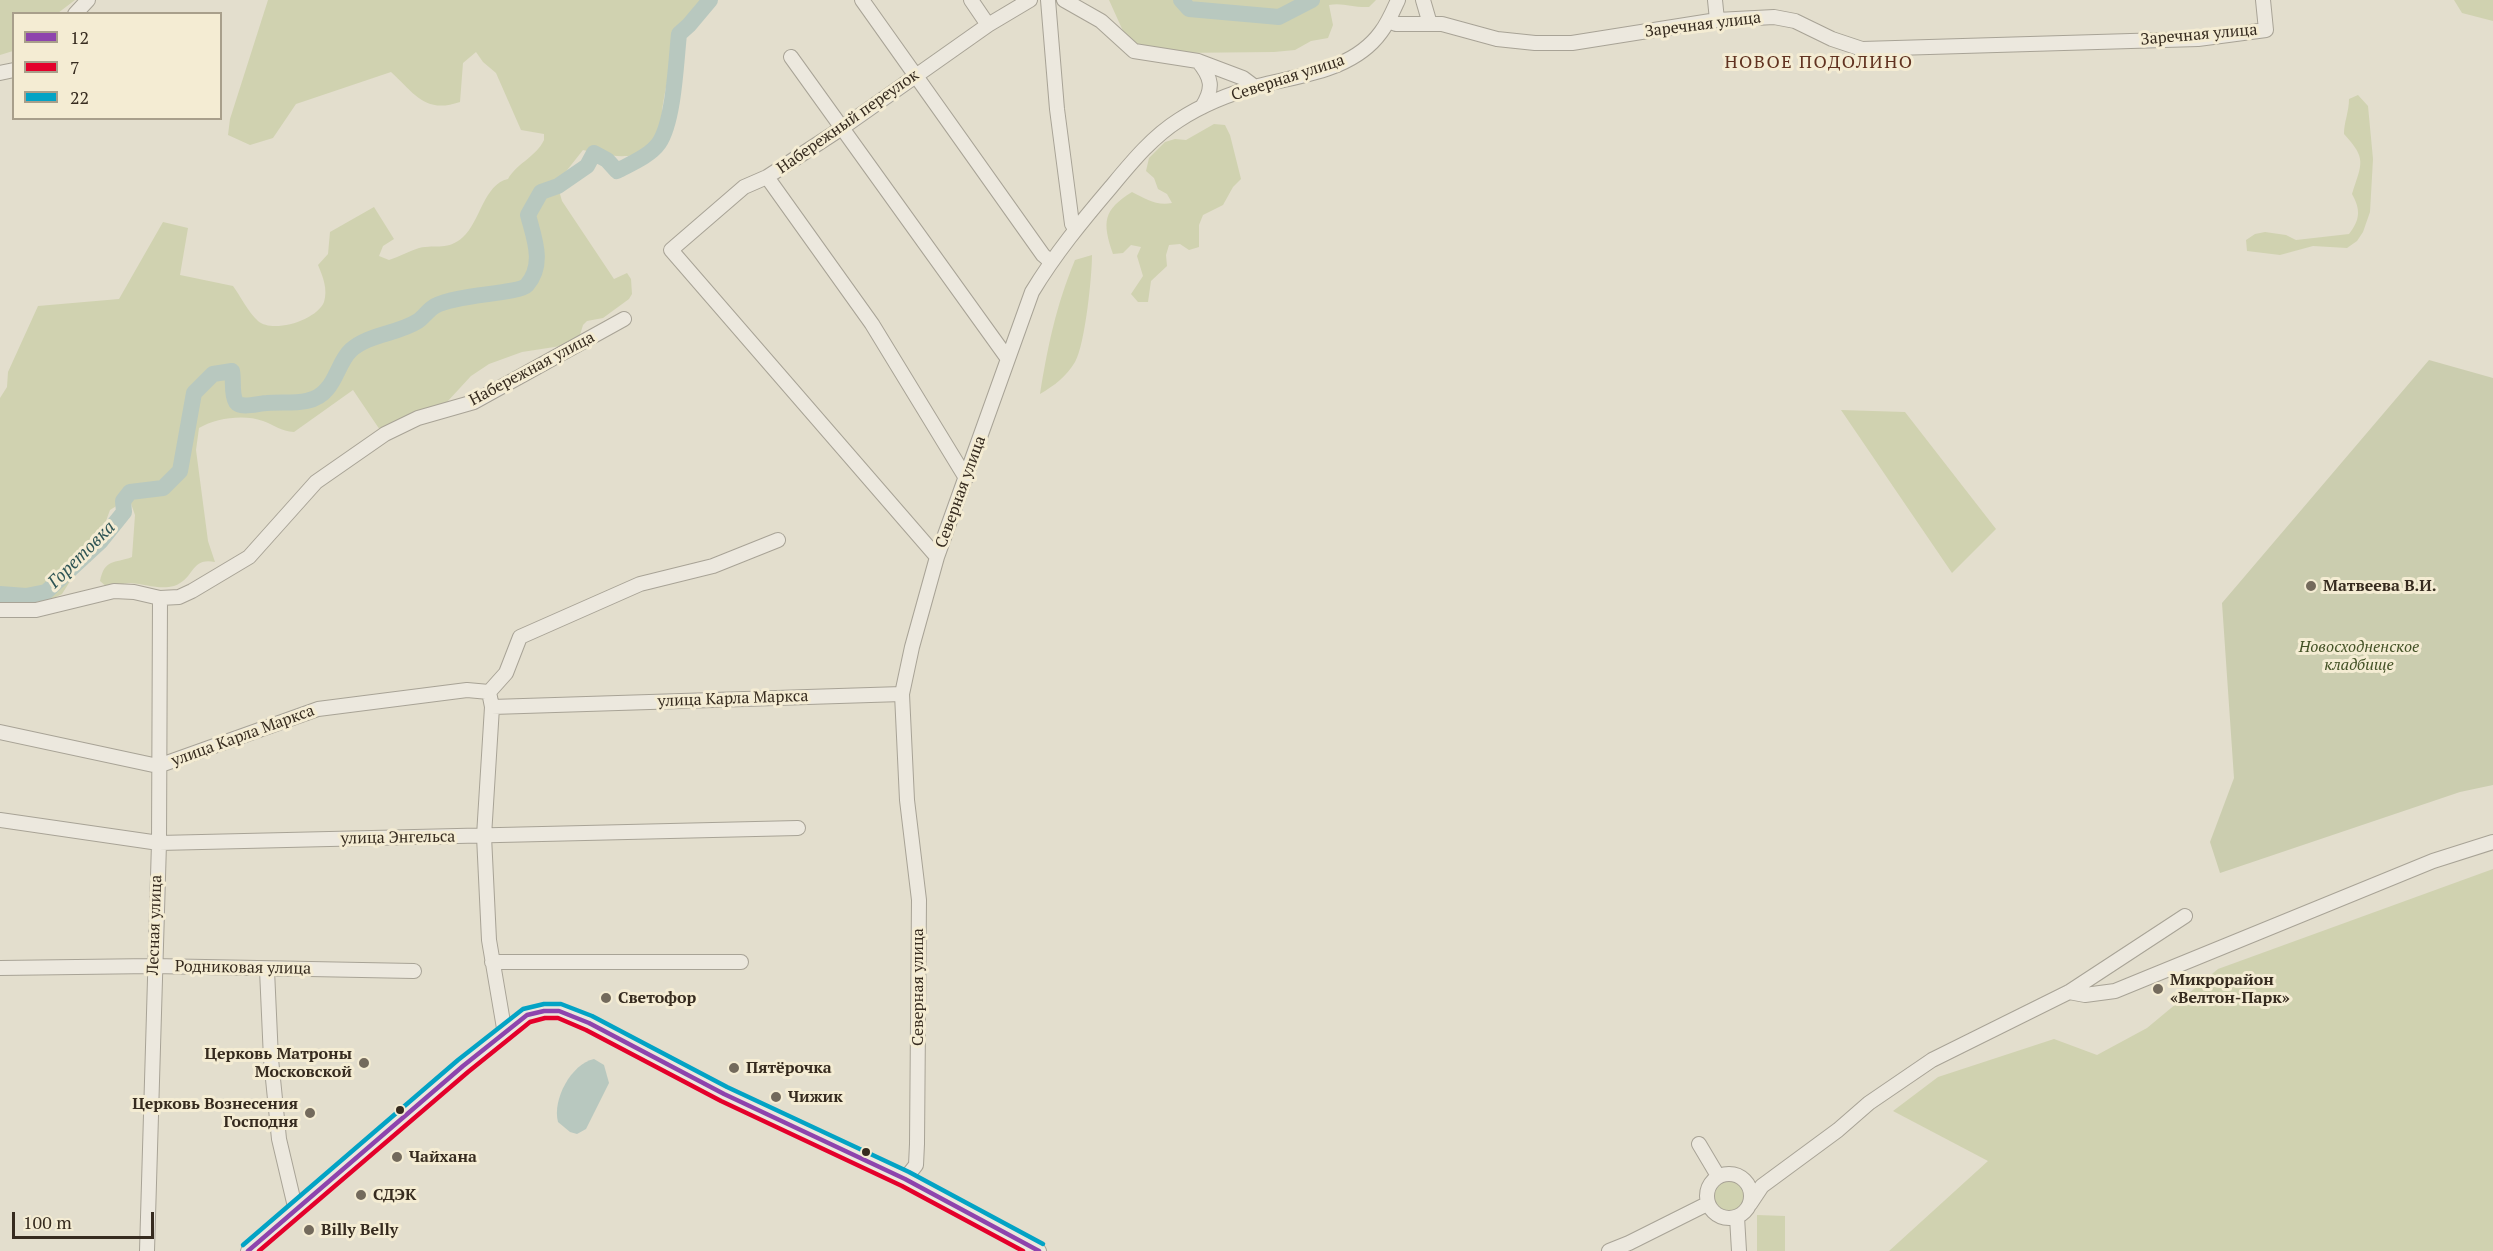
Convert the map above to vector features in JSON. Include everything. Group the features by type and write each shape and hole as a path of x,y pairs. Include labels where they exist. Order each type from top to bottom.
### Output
{"street":[{"path":"77,12 87,0"},
{"path":"862,0 1043,255 1050,261"},
{"path":"971,0 988,24"},
{"name":"Набережный переулок","path":"937,557 671,250 744,187 767,177 842,128 988,24 1030,0"},
{"path":"1048,0 1057,109 1072,224 1075,229"},
{"path":"1064,0 1101,21 1134,51 1198,61 1243,78 1255,87"},
{"name":"Северная улица","path":"905,1179 916,1165 919,900 907,800 902,694 912,647 937,557 1032,292 1050,261 1075,229 1158,135 1179,119 1202,107 1255,87 1331,68 1349,59 1381,33 1398,0"},
{"path":"1423,0 1430,24"},
{"path":"1715,0 1717,20"},
{"name":"Заречная улица","path":"1388,21 1396,24 1442,24 1497,39 1563,43 1717,20 1774,17 1796,21 1832,39 1862,49 2199,39 2266,30 2263,0"},
{"path":"791,57 1008,360"},
{"path":"1198,61 1209,74 1209,96 1202,107"},
{"path":"767,177 872,324 966,478"},
{"name":"Набережная улица","path":"0,610 36,609 114,591 134,592 160,598 179,597 192,591 249,557 316,482 385,434 418,418 474,402 624,319"},
{"path":"505,1034 492,962 484,836 492,707 489,692 506,673 520,637 640,584 713,566 778,540"},
{"name":"Лесная улица","path":"147,1251 153,966 159,843 160,598"},
{"name":"улица Карла Маркса","path":"0,732 158,766 318,709 467,690 489,692"},
{"name":"улица Карла Маркса","path":"492,707 902,694"},
{"name":"улица Энгельса","path":"0,820 159,843 798,828"},
{"path":"2069,992 2085,995 2115,991 2433,861 2493,842"},
{"path":"1750,1204 1749,1186 1735,1174 1718,1176 1707,1188 1707,1204 1714,1214 1725,1218 1737,1217 1744,1212 1750,1204 1762,1186 1830,1137 1869,1103 1932,1060 2069,992 2185,916"},
{"path":"492,962 741,962"},
{"name":"Родниковая улица","path":"0,968 153,966 267,970 414,971"},
{"path":"267,970 271,1059 279,1139 296,1211"},
{"path":"248,1251 463,1066 527,1015 544,1011 559,1011 589,1023 724,1094 905,1179 1039,1251"},
{"path":"1699,1144 1718,1176"},
{"path":"1743,1179 1779,1173"},
{"path":"1609,1251 1629,1244 1707,1204"},
{"path":"1737,1217 1739,1251"}],"green space":[{"path":"0,0 75,0 59,12 12,12 12,51 0,55"},
{"path":"268,0 713,0 704,16 682,23 662,107 661,129 654,143 647,150 627,156 583,150 564,174 556,180 562,201 614,279 627,273 631,279 632,294 629,299 603,318 587,321 576,339 561,346 522,352 489,364 471,376 447,402 424,409 380,430 353,390 294,432 247,418 230,418 199,428 196,450 208,541 215,562 201,563 186,579 174,586 158,587 131,583 108,588 100,581 108,565 132,557 135,515 129,498 110,510 106,521 90,538 88,549 91,561 74,575 62,594 52,599 31,602 0,602 0,398 7,387 8,372 38,306 119,299 163,222 188,228 180,275 233,286 251,313 265,325 294,323 313,314 324,302 325,288 318,265 328,254 330,232 374,207 394,239 383,246 379,256 389,260 419,248 452,244 469,230 493,188 508,179 541,146 544,140 544,134 521,130 496,73 483,62 476,52 463,63 460,102 448,105 429,104 421,100 391,72 296,104 273,138 250,145 228,135 230,119"},
{"path":"1109,0 1376,0 1369,7 1329,5 1333,25 1328,38 1311,41 1295,50 1173,53 1137,44 1123,31"},
{"path":"2454,0 2493,0 2493,21 2462,13"},
{"path":"2358,95 2368,106 2373,159 2370,212 2357,241 2347,248 2313,246 2280,255 2247,251 2246,240 2255,234 2265,232 2286,235 2296,240 2349,234 2353,229 2358,210 2352,194 2360,162 2356,150 2344,134 2349,99"},
{"path":"1214,124 1225,125 1230,135 1241,179 1233,187 1223,205 1203,215 1199,225 1199,247 1189,250 1180,244 1169,245 1166,255 1167,266 1151,281 1148,302 1138,302 1131,294 1143,276 1137,256 1141,247 1131,245 1123,253 1113,254 1107,233 1110,211 1132,192 1156,203 1172,203 1167,194 1158,189 1154,178 1146,171 1149,158 1165,142 1175,139 1186,140"},
{"path":"1092,255 1087,310 1079,353 1064,376 1040,394 1053,326 1068,277 1075,260"},
{"name":"Новосходненское кладбище","path":"2429,360 2493,378 2493,785 2460,792 2220,873 2210,842 2234,778 2222,603"},
{"path":"1841,410 1905,412 1996,529 1952,573"},
{"path":"2493,869 2493,1251 1889,1251 1988,1161 1893,1111 1938,1077 2054,1039 2097,1055 2147,1028 2218,969"},
{"path":"1728,1179 1740,1184 1745,1196 1740,1208 1728,1213 1716,1208 1711,1196 1716,1184"},
{"path":"1757,1215 1785,1216 1785,1251 1757,1251"}],"shaded area":[{"path":"594,1059 604,1065 609,1083 586,1129 577,1134 570,1132 558,1122 558,1104 571,1075 586,1062"}],"waterway":[{"name":"Горетовка","path":"0,594 26,596 46,592 100,542 124,512 123,501 130,492 163,488 180,471 194,393 213,374 232,371 234,399 238,404 307,401 321,395 327,389 347,354 358,345 410,325 445,302 522,288 527,285 536,268 537,260 528,215 541,192 558,186 587,166 594,153 607,160 617,171 655,148 664,133 671,106 679,34 710,0"},
{"name":"Горетовка","path":"1181,0 1189,9 1279,17 1312,0"}],"transit line":[{"name":"22","path":"243,1245 458,1060 523,1009 544,1004 561,1004 592,1016 727,1087 909,1172 1043,1244"},
{"name":"12","path":"248,1251 463,1066 527,1015 544,1011 559,1011 589,1023 724,1094 905,1179 1039,1251"},
{"name":"7","path":"259,1251 468,1072 530,1022 545,1018 558,1018 586,1030 721,1101 902,1186 1023,1251"}],"place":[{"name":"Матвеева В.И.","path":"2311,586"},
{"name":"Микрорайон «Велтон-Парк»","path":"2158,989"},
{"name":"Светофор","path":"606,998"},
{"name":"Церковь Матроны Московской","path":"364,1063"},
{"name":"Пятёрочка","path":"734,1068"},
{"name":"Чижик","path":"776,1097"},
{"name":"Церковь Вознесения Господня","path":"310,1113"},
{"name":"Чайхана","path":"397,1157"},
{"name":"СДЭК","path":"361,1195"},
{"name":"Billy Belly","path":"309,1230"}],"district":[{"name":"НОВОЕ ПОДОЛИНО","path":"1819,63"}]}
